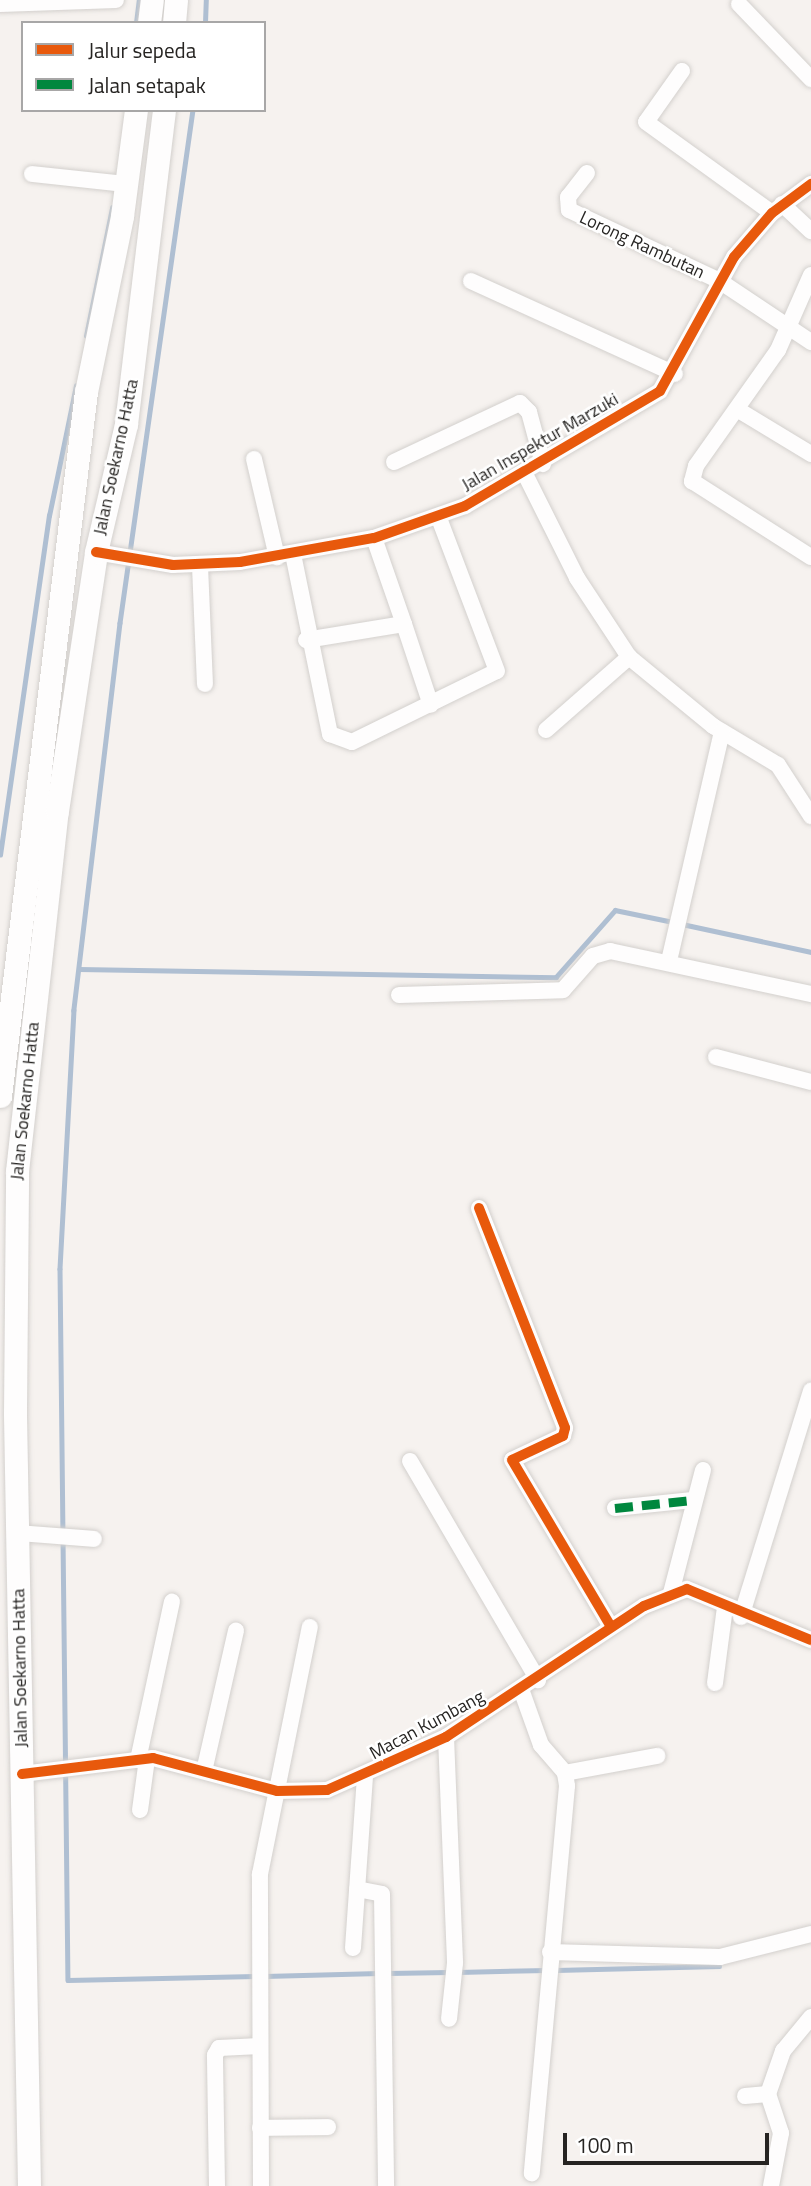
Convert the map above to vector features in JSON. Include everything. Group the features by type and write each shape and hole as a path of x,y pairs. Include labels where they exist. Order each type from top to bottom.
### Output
{"highway":[{"path":"149,21 152,0"},
{"path":"174,21 176,0"},
{"name":"Jalan Soekarno Hatta","path":"0,1096 86,392 126,184 136,112"},
{"name":"Jalan Soekarno Hatta","path":"29,2186 15,1211 28,1073 126,424 164,112"},
{"path":"2,1072 28,1073"}],"street":[{"path":"0,4 116,0"},
{"path":"739,4 811,79"},
{"path":"682,71 646,122 811,231"},
{"name":"Lorong Rambutan","path":"587,173 568,197 569,210 718,281"},
{"path":"32,174 126,184"},
{"name":"Jalan Inspektur Marzuki","path":"105,554 200,566 293,554 374,538 439,518 525,474 609,418 645,403 675,374 718,281 777,209 811,184"},
{"path":"811,275 789,327 740,411 696,466 693,484 811,557"},
{"path":"471,281 675,374"},
{"path":"718,281 811,342"},
{"path":"394,462 520,403 529,412 542,464"},
{"path":"740,411 811,454"},
{"path":"254,459 276,557"},
{"path":"525,474 577,578 629,657 722,732 778,765 811,816"},
{"path":"293,554 306,640 336,741 352,743 492,676 498,667 439,518"},
{"path":"374,538 431,705"},
{"path":"200,566 205,684"},
{"path":"306,640 404,624"},
{"path":"546,730 629,657"},
{"path":"669,961 722,732"},
{"path":"400,995 563,990 603,951 669,961 811,994"},
{"path":"716,1058 811,1082"},
{"path":"479,1208 565,1428 563,1436 512,1460 611,1627"},
{"path":"741,1616 811,1391"},
{"path":"410,1461 538,1680"},
{"path":"702,1470 671,1593 695,1589 741,1616 811,1640"},
{"path":"615,1508 693,1500"},
{"path":"18,1533 67,1540 94,1539"},
{"name":"Macan Kumbang","path":"22,1774 79,1772 142,1759 205,1767 277,1791 308,1793 365,1777 446,1737 522,1692 611,1627 671,1593"},
{"path":"140,1811 142,1759 172,1602"},
{"path":"715,1683 725,1607"},
{"path":"261,2186 260,1874 310,1627"},
{"path":"205,1767 236,1630"},
{"path":"522,1692 541,1745 565,1773 532,2173"},
{"path":"446,1737 455,1969 449,2019"},
{"path":"565,1773 657,1756"},
{"path":"353,1948 365,1777"},
{"path":"357,1889 382,1894 386,2186"},
{"path":"549,1962 730,1956 811,1934"},
{"path":"771,2186 781,2133 768,2094 783,2051 811,2017"},
{"path":"217,2186 215,2055 219,2048 260,2046"},
{"path":"745,2096 768,2094"},
{"path":"260,2128 328,2127"}],"waterway":[{"path":"136,21 139,0"},
{"path":"205,21 206,0"},
{"path":"193,112 120,623 74,1010 60,1269 68,1980 256,1976"},
{"path":"86,336 112,208"},
{"path":"0,855 49,516 76,386"},
{"path":"79,969 556,977 615,910 673,922"},
{"path":"682,924 811,952"},
{"path":"556,1970 719,1966"},
{"path":"458,1972 547,1970"},
{"path":"388,1973 449,1972"},
{"path":"265,1976 379,1973"}],"marked path":[{"path":"615,1508 693,1500"}],"cycle path":[{"path":"96,552 173,565 240,562 374,538 465,506 660,391 734,257 772,213 811,184"},
{"path":"479,1208 565,1428 563,1436 512,1460 611,1627"},
{"path":"22,1774 153,1758 277,1791 327,1790 446,1737 644,1606 687,1589 811,1640"}]}
